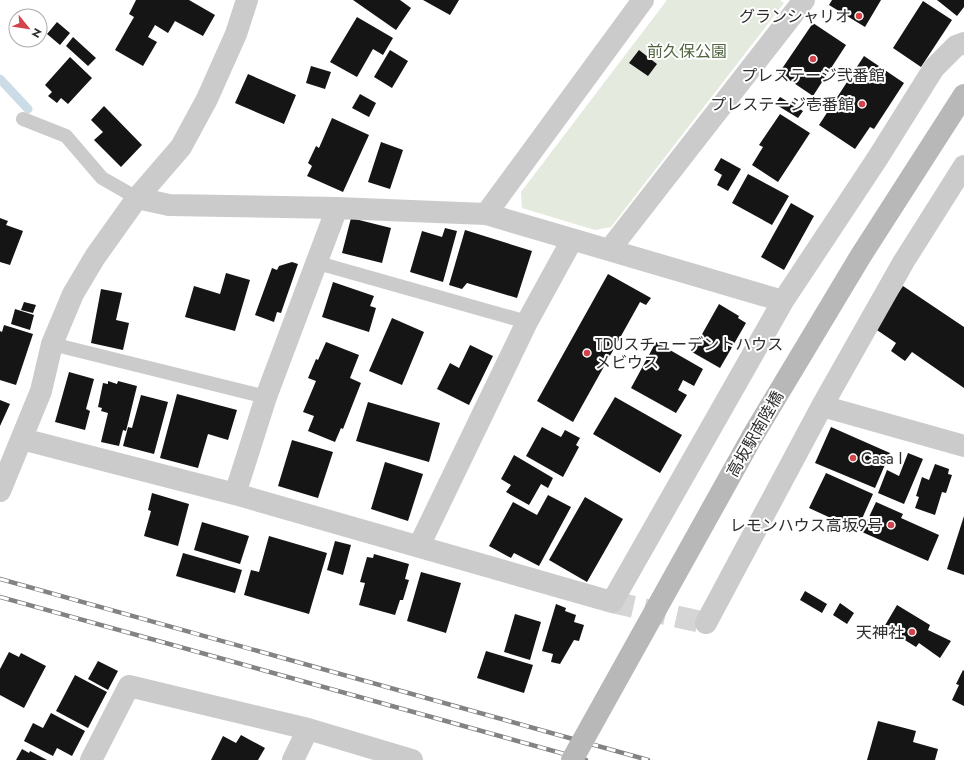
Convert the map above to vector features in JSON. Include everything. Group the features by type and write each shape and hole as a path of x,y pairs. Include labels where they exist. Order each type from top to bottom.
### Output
{"main road":[{"name":"高坂駅南陸橋","path":"572,760 752,437 860,257 964,95"}],"street":[{"path":"0,491 41,391 52,344 73,294 95,257 137,198 181,147 207,99 236,34 247,0"},
{"path":"486,214 644,0"},
{"path":"610,249 804,0"},
{"path":"22,439 235,494 612,602 783,301 877,159 934,68 956,46 964,43"},
{"path":"706,623 822,406 904,261 964,166"},
{"path":"137,198 169,205 337,208 486,214 572,240 610,249 783,301"},
{"path":"235,494 266,397 318,262 337,208"},
{"path":"419,546 527,322 572,240"},
{"path":"822,406 964,446"},
{"path":"91,760 129,686 308,729 412,760"},
{"path":"293,760 308,729"}],"lane":[{"path":"23,119 66,136 102,178 137,198"},
{"path":"318,262 527,322"},
{"path":"52,344 266,397"}],"green space":[{"name":"前久保公園","path":"667,0 780,0 784,3 611,227 595,230 522,208 521,192"}],"building":[{"path":"136,0 189,0 215,15 203,36 175,21 168,33 155,25 148,37 157,42 143,66 115,50 134,17 129,14"},
{"path":"353,0 400,0 411,8 396,30"},
{"path":"423,0 459,0 450,15"},
{"name":"グランシャリオ","path":"832,0 881,0 865,27 829,5"},
{"path":"937,0 964,0 964,7 957,16"},
{"path":"923,1 952,20 921,67 893,48"},
{"path":"357,17 393,38 383,55 373,49 357,77 330,62"},
{"path":"57,22 70,33 60,45 48,35"},
{"name":"プレステージ弐番館","path":"813,23 846,45 813,96 779,73"},
{"path":"73,37 96,58 88,66 66,46"},
{"path":"390,50 408,61 392,88 374,77"},
{"path":"639,50 657,64 648,76 629,63"},
{"name":"プレステージ壱番館","path":"864,56 904,83 874,129 870,127 855,149 819,125"},
{"path":"70,57 92,78 68,104 61,98 57,103 48,96 52,92 45,85"},
{"path":"311,66 331,72 325,89 306,83"},
{"path":"248,74 296,95 284,124 235,103"},
{"path":"360,94 376,103 369,117 352,108"},
{"path":"780,97 803,111 798,118 775,104"},
{"path":"104,106 142,145 121,167 94,140 103,132 91,120"},
{"path":"780,114 810,133 778,182 752,165 763,147 759,145"},
{"path":"332,118 369,135 343,192 307,176 312,166 308,163 316,146 319,148"},
{"path":"381,142 403,150 390,189 368,182"},
{"path":"721,158 741,169 728,191 717,185 722,175 714,170"},
{"path":"748,174 789,196 772,225 732,203"},
{"path":"791,203 814,216 784,270 761,257"},
{"path":"0,218 8,221 6,225 23,231 10,265 0,262"},
{"path":"351,218 391,228 382,263 342,253"},
{"path":"445,228 457,231 443,282 410,272 422,231 442,237"},
{"path":"465,230 532,251 517,298 467,283 462,289 449,285"},
{"path":"292,262 298,264 281,313 277,312 274,322 255,315 272,268 277,270 279,266"},
{"path":"226,273 250,280 235,331 185,317 194,286 220,294"},
{"name":"TDUスチューデントハウス メビウス","path":"608,274 651,298 646,305 640,302 573,422 537,401"},
{"path":"333,282 374,296 370,306 376,308 369,332 322,317"},
{"path":"903,286 964,327 964,388 912,352 905,361 891,351 896,343 874,328"},
{"path":"101,289 122,293 116,320 129,323 123,350 91,343"},
{"path":"24,302 36,305 33,313 21,310"},
{"path":"719,304 739,316 738,318 746,323 720,368 692,352"},
{"path":"15,309 34,315 30,330 11,324"},
{"path":"392,318 424,332 402,385 369,371"},
{"path":"4,325 33,334 16,385 0,380 0,331 2,332"},
{"path":"326,342 359,355 350,378 361,383 343,429 341,428 335,442 308,431 314,416 303,412 316,381 308,378 316,359 318,360"},
{"path":"656,342 703,369 694,386 683,380 678,390 687,395 676,413 631,388"},
{"path":"470,345 493,356 469,405 437,389 450,363 459,368"},
{"path":"69,372 94,379 86,409 90,411 85,430 55,422"},
{"path":"108,381 117,384 118,381 137,386 126,431 123,430 119,446 101,442 108,413 101,411 102,408 98,407 103,383 108,384"},
{"path":"177,394 237,410 228,440 208,434 198,468 160,458"},
{"path":"141,395 168,402 154,454 123,446 128,427 132,428"},
{"path":"615,397 682,435 660,473 593,434"},
{"path":"0,400 10,404 0,426"},
{"path":"368,402 440,423 429,462 356,441"},
{"path":"542,427 561,437 565,430 580,438 576,445 579,447 563,477 526,456"},
{"name":"Casa I","path":"831,427 890,453 875,488 815,463"},
{"path":"292,440 333,452 318,498 278,486"},
{"path":"908,453 923,459 904,504 878,493 887,470 899,476"},
{"path":"514,455 553,478 548,488 541,484 529,505 506,492 511,485 501,479"},
{"path":"385,462 423,474 408,521 371,509"},
{"path":"935,464 949,469 948,474 952,475 946,493 942,492 935,515 915,508 919,497 916,496 922,477 929,480"},
{"path":"826,473 873,494 857,530 809,508"},
{"path":"152,493 189,504 178,546 144,536 151,511 148,510"},
{"path":"548,495 571,507 539,566 514,553 511,558 489,546 513,502 537,515"},
{"path":"585,497 623,519 587,582 549,560"},
{"name":"レモンハウス高坂9号","path":"876,502 903,514 901,518 939,535 928,561 862,532"},
{"path":"964,516 964,575 947,569"},
{"path":"202,522 249,536 240,564 194,550"},
{"path":"269,536 327,553 309,614 244,595 251,570 259,572"},
{"path":"335,541 351,545 343,575 327,570"},
{"path":"183,553 242,570 235,593 176,576"},
{"path":"374,554 409,564 405,579 409,580 403,600 400,600 395,615 359,605 365,583 360,582 367,557 373,558"},
{"path":"421,572 461,583 446,633 407,621"},
{"path":"805,591 827,604 822,613 800,600"},
{"path":"840,603 854,613 847,624 833,615"},
{"path":"556,604 566,608 565,611 576,615 574,622 584,625 579,641 574,640 560,664 551,662 553,654 542,651"},
{"name":"天神社","path":"897,605 930,625 928,630 951,641 940,658 919,643 916,647 884,627"},
{"path":"515,614 541,622 530,660 504,652"},
{"path":"486,651 533,665 524,693 477,678"},
{"path":"9,652 19,657 21,653 46,666 24,708 0,695 0,669"},
{"path":"98,661 118,671 108,690 88,679"},
{"path":"963,670 964,706 952,700 959,685 956,684"},
{"path":"75,675 107,692 88,728 56,711"},
{"path":"51,713 85,731 72,756 57,748 53,756 24,741 33,723 43,728"},
{"path":"878,721 916,731 913,742 938,749 935,760 867,760"},
{"path":"241,735 265,748 258,760 211,760 223,736 236,743"},
{"path":"22,749 29,753 30,751 47,760 16,760"}],"waterway":[{"path":"0,79 28,109"}],"tunnel":[{"path":"612,602 706,623"}],"railway":[{"path":"0,579 648,760"},
{"path":"0,597 586,760"}],"place":[{"name":"グランシャリオ","path":"859,16"},
{"name":"プレステージ弐番館","path":"813,59"},
{"name":"プレステージ壱番館","path":"862,104"},
{"name":"TDUスチューデントハウス メビウス","path":"587,353"},
{"name":"Casa I","path":"853,458"},
{"name":"レモンハウス高坂9号","path":"891,525"},
{"name":"天神社","path":"912,632"}]}
